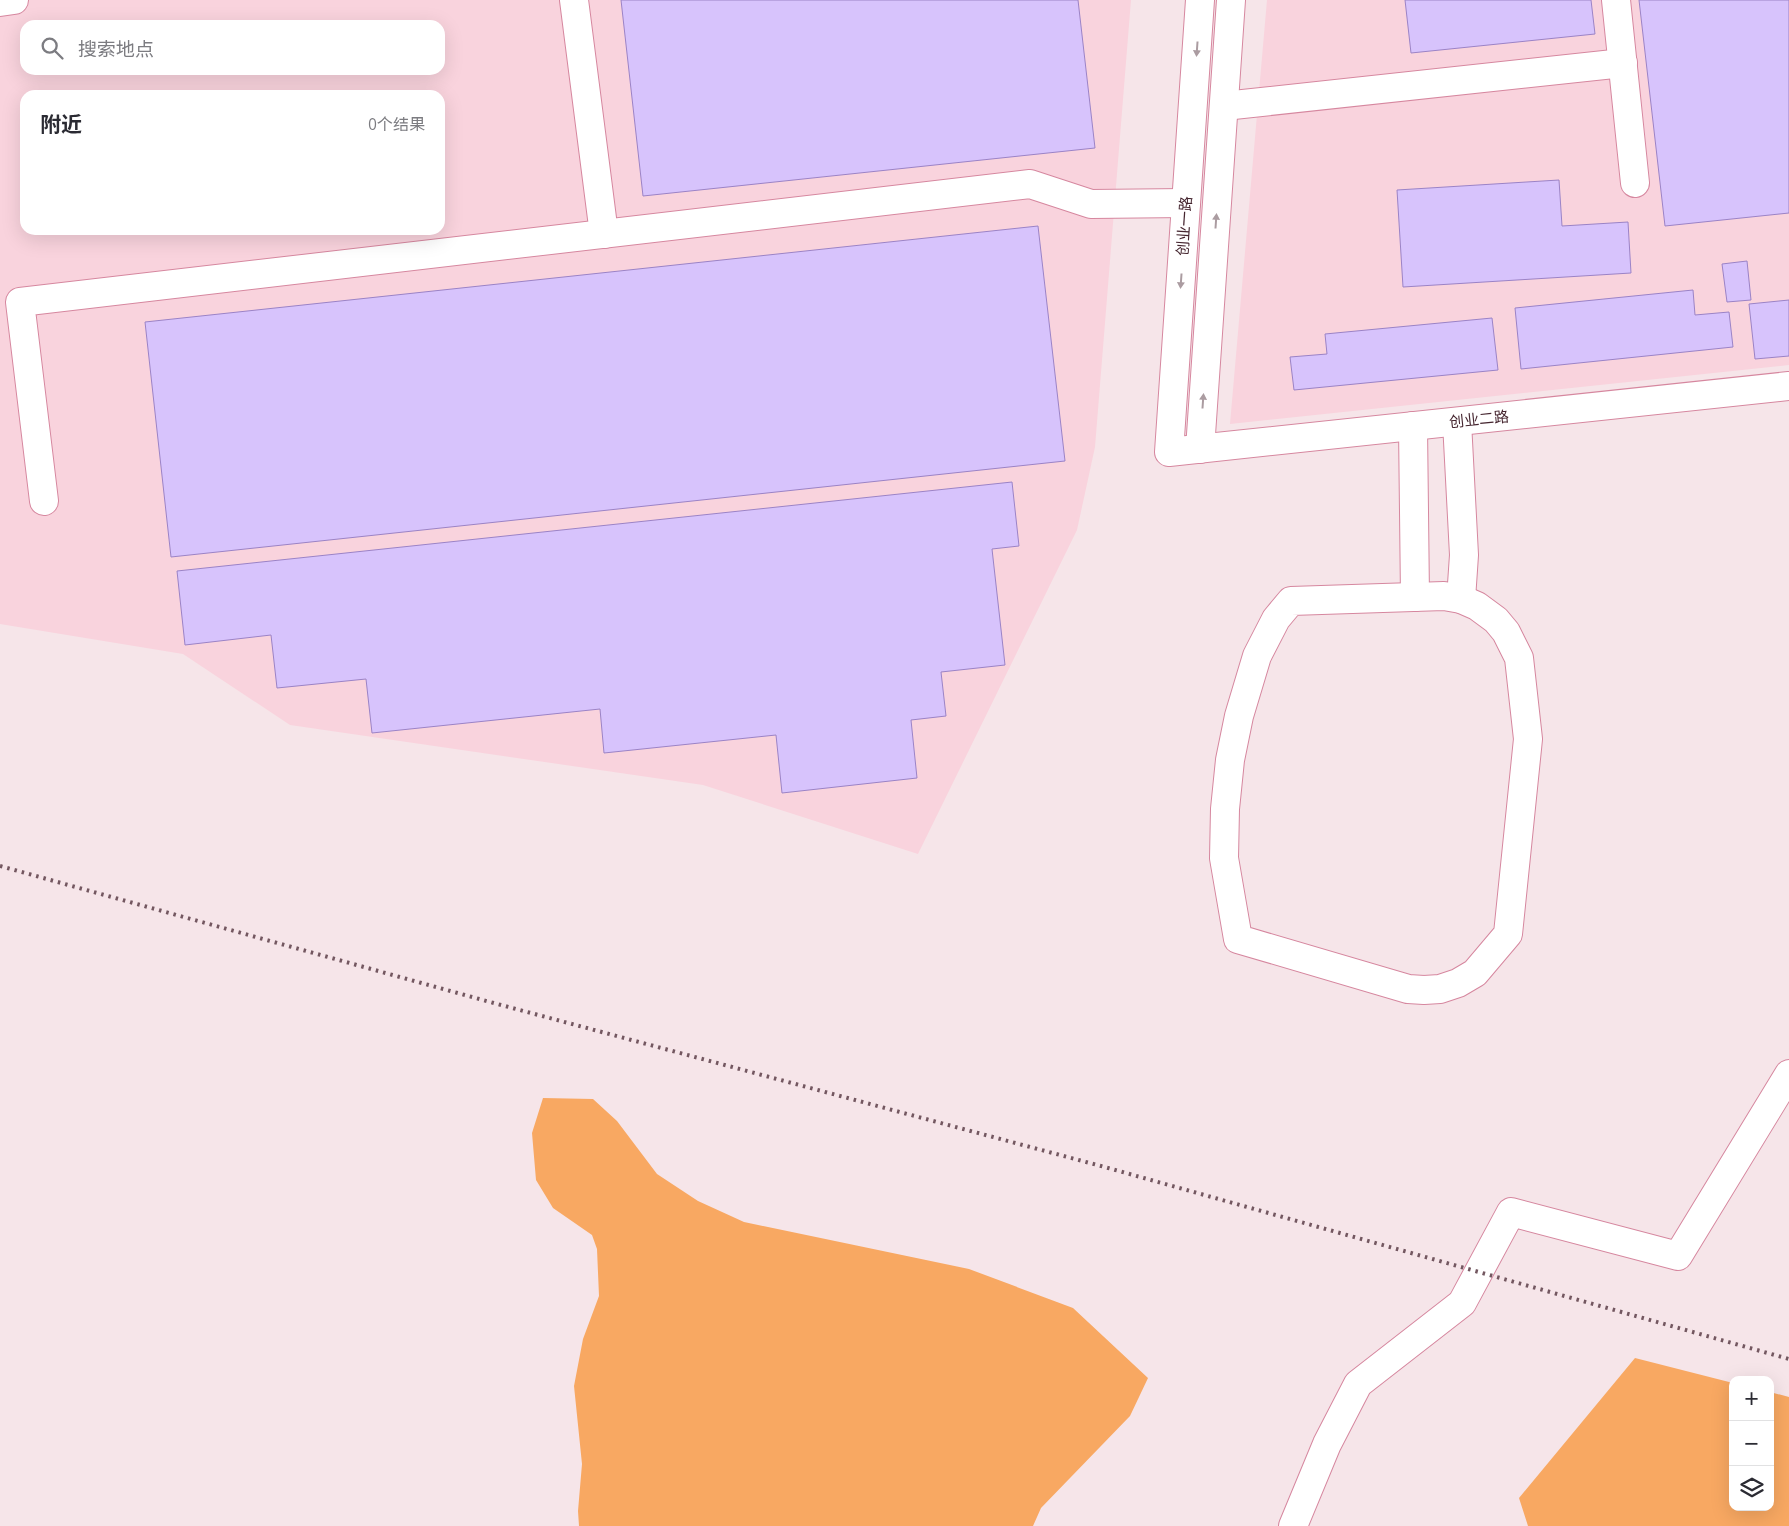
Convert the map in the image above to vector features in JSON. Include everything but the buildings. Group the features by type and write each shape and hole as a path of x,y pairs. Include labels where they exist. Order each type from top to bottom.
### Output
{"street":[{"path":"0,2 14,0"},
{"path":"574,0 604,234"},
{"name":"创业一路","path":"1169,452 1200,0"},
{"name":"创业一路","path":"1200,449 1231,0"},
{"path":"1616,0 1635,183"},
{"path":"1224,106 1623,63"},
{"path":"44,500 20,302 1030,184 1092,204 1186,203"},
{"name":"创业二路","path":"1169,452 1789,386"},
{"path":"1457,422 1464,554 1461,599"},
{"path":"1413,426 1415,597"},
{"path":"1444,596 1461,599 1477,606 1496,620 1506,632 1519,658 1528,740 1508,934 1475,973 1458,983 1424,990 1408,989 1238,940 1224,858 1225,809 1230,760 1239,716 1258,656 1276,619 1291,601 1444,596"},
{"path":"1293,1526 1327,1444 1358,1384 1462,1303 1511,1212 1678,1256 1789,1074"}],"shaded area":[{"path":"0,0 1131,0 1095,447 1077,530 918,854 703,785 290,725 183,654 0,624"},
{"path":"1267,0 1789,0 1789,365 1230,424"},
{"path":"543,1098 593,1099 617,1121 657,1174 698,1201 744,1222 969,1269 1073,1308 1148,1378 1130,1416 1041,1508 1033,1526 579,1526 578,1511 582,1464 574,1386 583,1339 599,1296 597,1249 592,1235 553,1208 536,1180 532,1133"},
{"path":"1635,1358 1729,1382 1729,1511 1774,1511 1774,1393 1789,1397 1789,1526 1528,1526 1519,1498"}],"railway":[{"path":"0,866 490,1002 1101,1166 1789,1359"}]}
